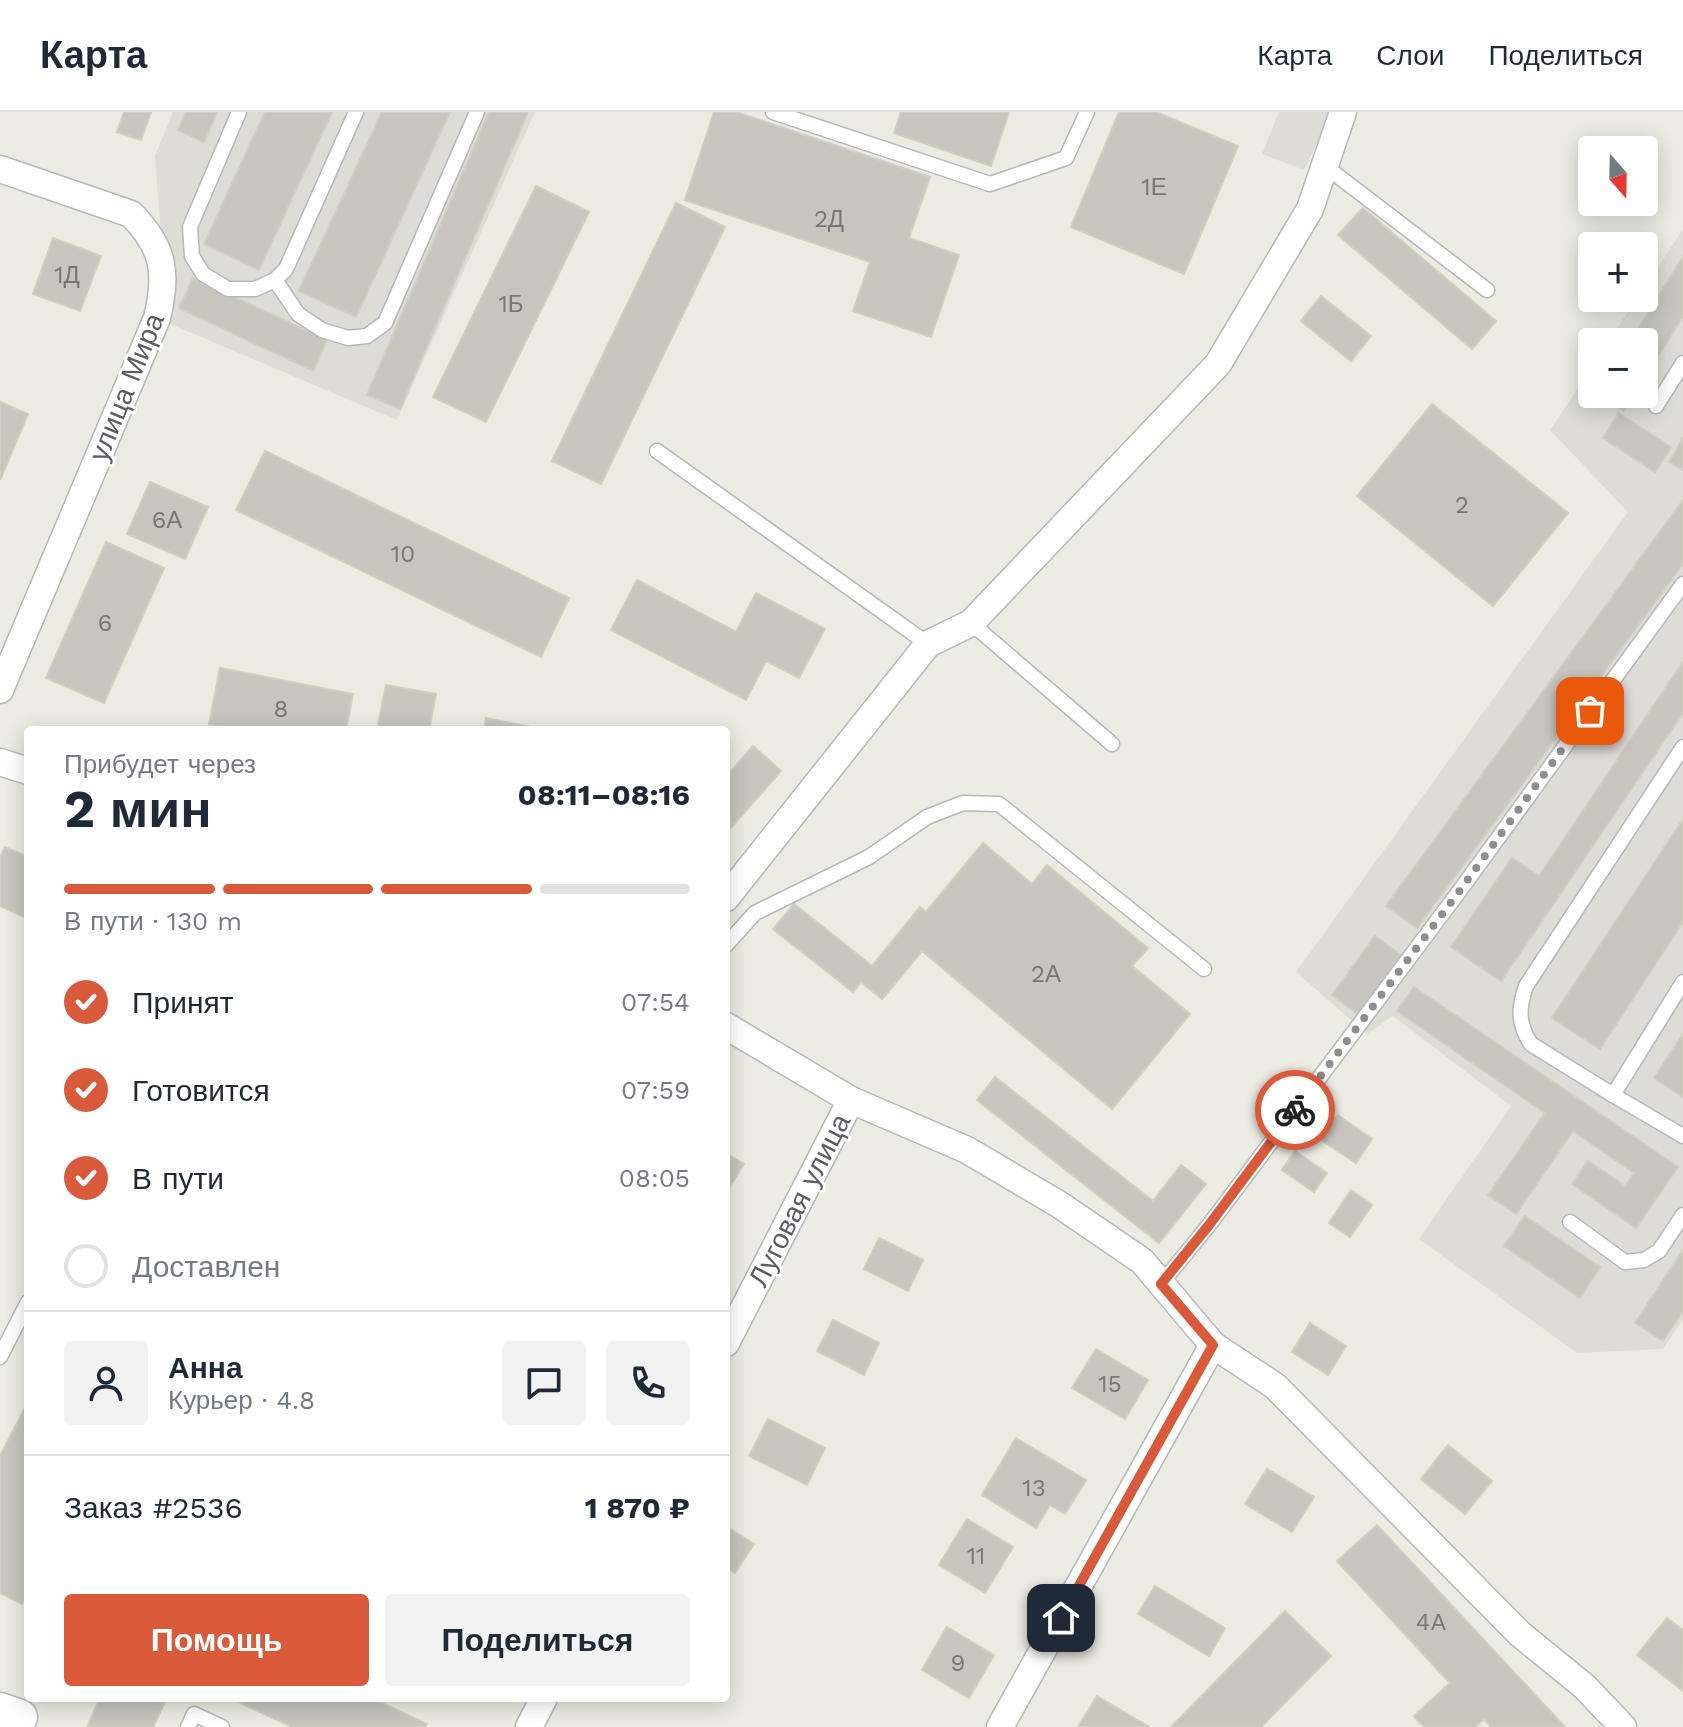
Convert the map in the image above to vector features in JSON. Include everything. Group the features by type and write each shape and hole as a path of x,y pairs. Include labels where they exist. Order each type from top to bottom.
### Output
{"street":[{"path":"730,893 928,644 971,623 1218,364 1310,209 1343,112"},
{"name":"улица Мира","path":"0,169 131,214 144,227 155,246 162,268 163,293 157,318 0,690"},
{"path":"0,762 24,770"},
{"path":"730,1028 851,1100 967,1150 1060,1205 1142,1261 1213,1345 1275,1386 1520,1634 1585,1687 1623,1727"},
{"name":"Луговая улица","path":"730,1335 851,1100"},
{"path":"1000,1727 1213,1345"},
{"path":"529,1727 542,1702"}],"lane":[{"path":"239,112 190,227 192,256 203,274 228,289 255,289 275,280 286,269 356,112"},
{"path":"275,280 298,314 322,330 348,338 367,336 385,323 477,112"},
{"path":"773,112 990,184 1066,158 1087,112"},
{"path":"1325,166 1487,290"},
{"path":"1658,403 1683,363"},
{"path":"657,451 928,644"},
{"path":"1161,1284 1209,1225 1461,889 1683,584"},
{"path":"971,623 1112,744"},
{"path":"1683,747 1526,986 1520,1012 1524,1032 1531,1044 1683,1136"},
{"path":"730,941 755,913 869,857 927,817 963,803 999,804 1204,969"},
{"path":"1613,1095 1683,982"},
{"path":"1570,1222 1625,1262 1644,1260 1659,1251 1683,1215"},
{"path":"0,1357 24,1310"},
{"path":"188,1727 194,1714 222,1727"}],"shaded area":[{"path":"173,112 535,112 397,420 168,323 155,156"},
{"path":"1279,112 1332,112 1304,170 1262,154"},
{"path":"1683,229 1683,1319 1663,1349 1577,1353 1419,1239 1511,1106 1393,1016 1367,1034 1296,972 1628,512 1550,430 1578,388 1578,408 1658,408 1658,328 1617,328 1628,312 1658,312 1658,267"}],"building":[{"path":"124,112 151,112 141,140 117,132"},
{"path":"186,112 217,112 204,142 178,130"},
{"path":"265,112 332,112 259,270 204,244"},
{"path":"382,112 450,112 356,317 299,291"},
{"path":"489,112 528,112 400,409 367,395"},
{"path":"714,112 736,112 930,177 909,238 959,255 931,337 853,311 870,262 685,200"},
{"path":"901,112 1009,112 991,166 894,133"},
{"path":"1119,112 1156,112 1238,146 1184,274 1071,227"},
{"path":"536,186 589,212 486,422 433,397"},
{"path":"676,203 725,227 601,484 552,461"},
{"path":"1363,208 1496,321 1472,349 1338,235"},
{"path":"53,238 101,256 80,311 33,294"},
{"path":"1683,257 1683,316 1658,356 1658,328 1639,328 1649,312 1658,312 1658,297"},
{"path":"193,278 327,340 313,371 179,308"},
{"path":"1321,296 1371,336 1351,361 1301,321"},
{"path":"0,402 28,414 0,480"},
{"path":"1432,404 1568,513 1493,606 1357,496"},
{"path":"1619,413 1671,447 1655,472 1603,438"},
{"path":"1683,438 1683,470 1669,462"},
{"path":"265,451 569,598 541,657 236,510"},
{"path":"150,482 208,507 185,559 127,534"},
{"path":"1683,500 1683,564 1417,928 1386,906"},
{"path":"106,542 164,568 104,703 46,678"},
{"path":"637,580 736,632 756,593 825,629 799,678 766,661 746,700 611,630"},
{"path":"1683,662 1683,713 1501,981 1451,947 1512,858 1539,876"},
{"path":"220,668 353,694 347,726 209,724"},
{"path":"386,685 436,694 430,726 378,726"},
{"path":"486,718 526,726 485,726"},
{"path":"753,746 781,771 730,828 730,772"},
{"path":"1683,819 1683,922 1600,1049 1552,1018"},
{"path":"983,843 1032,884 1047,865 1148,948 1132,966 1190,1014 1112,1109 922,951 882,999 861,982 853,992 773,929 794,904 872,966 920,907 926,912"},
{"path":"5,847 24,855 24,917 0,906 0,857"},
{"path":"1375,936 1401,955 1358,1014 1332,995"},
{"path":"1414,987 1678,1167 1636,1228 1572,1184 1588,1161 1625,1186 1634,1173 1573,1131 1516,1214 1488,1195 1545,1113 1397,1011"},
{"path":"1683,1034 1683,1097 1654,1078"},
{"path":"995,1077 1153,1201 1181,1165 1206,1184 1159,1243 977,1100"},
{"path":"1338,1115 1372,1139 1356,1163 1321,1140"},
{"path":"1295,1151 1327,1173 1314,1192 1282,1170"},
{"path":"730,1155 744,1164 730,1187"},
{"path":"1351,1190 1372,1205 1350,1237 1329,1223"},
{"path":"1525,1216 1600,1267 1580,1298 1504,1246"},
{"path":"879,1238 923,1260 908,1291 864,1269"},
{"path":"1683,1250 1683,1311 1663,1341 1635,1323"},
{"path":"833,1320 879,1343 864,1375 817,1351"},
{"path":"1310,1323 1346,1346 1328,1375 1292,1352"},
{"path":"1096,1349 1148,1380 1125,1419 1072,1388"},
{"path":"24,1410 22,1604 0,1593 0,1456"},
{"path":"768,1419 825,1448 807,1485 749,1456"},
{"path":"1016,1438 1086,1480 1065,1514 1050,1505 1036,1528 982,1495"},
{"path":"1448,1445 1492,1481 1465,1514 1421,1479"},
{"path":"1267,1469 1314,1497 1292,1532 1245,1504"},
{"path":"967,1519 1013,1547 985,1593 939,1565"},
{"path":"1377,1525 1565,1727 1491,1727 1484,1719 1475,1727 1424,1727 1414,1716 1450,1683 1337,1561"},
{"path":"730,1529 754,1544 735,1573 730,1570"},
{"path":"1155,1586 1225,1628 1209,1656 1138,1614"},
{"path":"1285,1611 1331,1656 1261,1727 1171,1727"},
{"path":"1667,1618 1683,1630 1682,1690 1637,1655"},
{"path":"947,1627 994,1655 969,1698 922,1670"},
{"path":"1097,1696 1149,1727 1078,1727"},
{"path":"98,1702 165,1702 153,1727 87,1727"},
{"path":"239,1702 380,1702 427,1724 425,1727 292,1727"}],"way so far":[{"path":"1295,1110 1590,711"}],"route":[{"path":"1061,1618 1213,1345 1161,1284 1295,1110"}]}
